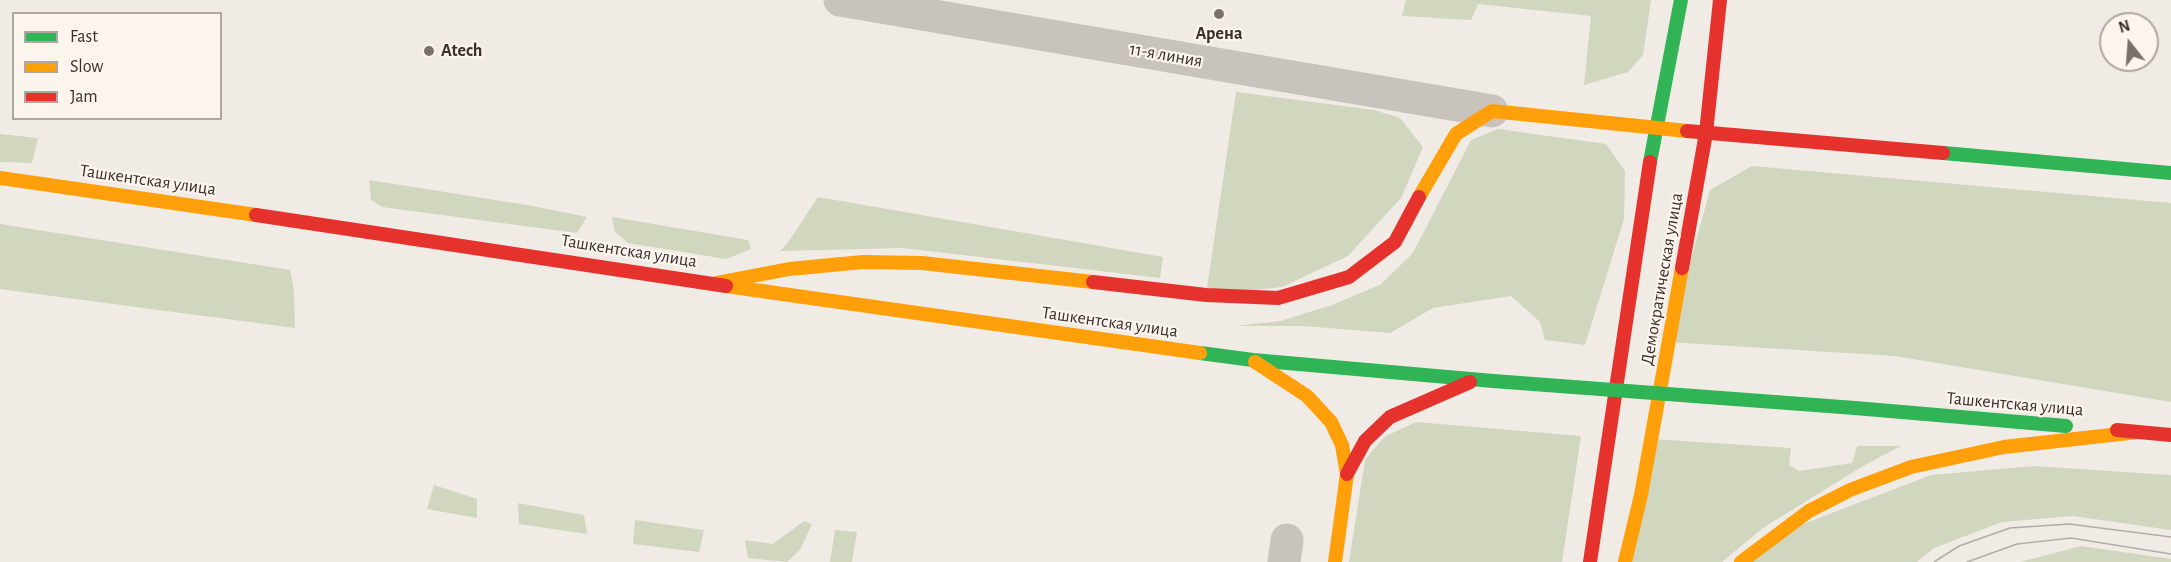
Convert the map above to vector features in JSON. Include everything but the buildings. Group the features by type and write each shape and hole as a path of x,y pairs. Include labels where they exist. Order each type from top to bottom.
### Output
{"main road":[{"name":"Демократическая улица","path":"1590,562 1656,126 1681,0"},
{"name":"Демократическая улица","path":"1625,562 1643,484 1706,133 1720,0"},
{"path":"716,283 800,268 864,262 922,263 1206,295 1278,298 1349,277 1395,242 1456,134 1492,111 1656,126 1706,133 2171,174"},
{"name":"Ташкентская улица","path":"0,178 858,306 1253,360 2171,435"},
{"path":"1253,360 1307,396 1331,422 1342,445 1347,474 1335,562"},
{"path":"1347,474 1365,441 1389,417 1477,380"},
{"path":"1741,562 1809,511 1850,490 1911,467 2004,447 2138,432"}],"street":[{"name":"11-я линия","path":"840,0 1492,111"}],"green space":[{"path":"1406,0 1651,0 1643,55 1628,72 1584,85 1591,16 1478,4 1471,20 1402,16"},
{"path":"1236,92 1374,110 1400,118 1423,147 1401,198 1348,256 1282,287 1206,295"},
{"path":"1498,129 1606,144 1625,171 1624,219 1585,345 1545,340 1540,322 1511,296 1433,308 1390,333 1303,326 1235,326 1281,321 1332,305 1380,285 1413,253 1471,140"},
{"path":"0,134 38,138 32,163 0,162"},
{"path":"1752,166 2171,203 2171,402 1895,356 1668,342 1710,190"},
{"path":"369,180 533,206 587,217 577,233 382,207 371,200"},
{"path":"818,197 1163,257 1160,278 903,248 780,251"},
{"path":"612,217 748,240 751,249 726,259 628,243 615,232"},
{"path":"0,224 290,270 294,291 295,328 0,289"},
{"path":"1416,422 1581,436 1562,562 1349,562 1365,460 1384,437"},
{"path":"1651,439 1791,448 1789,465 1799,471 1852,463 1857,446 1901,446 1863,466 1763,528 1722,562 1625,562"},
{"path":"2034,466 2171,475 2171,530 2073,516 2002,522 1934,548 1917,562 1745,562 1772,536 1931,475"},
{"path":"434,485 477,499 477,518 427,509"},
{"path":"518,503 584,515 587,534 519,524"},
{"path":"635,520 704,530 699,552 633,544"},
{"path":"804,521 812,524 800,550 787,562 748,558 745,540 773,544"},
{"path":"835,530 857,532 852,562 830,562"},
{"path":"2081,546 2171,559 2171,562 2020,562"}],"tram line":[{"path":"1934,562 1959,546 2010,528 2069,524 2171,537"},
{"path":"1967,562 2017,544 2071,538 2171,554"}],"traffic: fast":[{"path":"1650,162 1681,0"},
{"path":"1943,153 2171,173"},
{"path":"1200,353 1253,360 1493,381"},
{"path":"1493,381 1855,408"},
{"path":"1855,408 2066,426"}],"traffic: slow":[{"path":"1419,197 1456,134 1492,111 1687,131"},
{"path":"0,178 256,215"},
{"path":"716,283 789,269 863,262 922,263 1093,282"},
{"path":"1625,562 1641,495 1682,268"},
{"path":"726,286 1200,353"},
{"path":"1255,362 1307,396 1331,422 1342,445 1347,474 1335,562"},
{"path":"1741,562 1809,511 1850,490 1911,467 2004,447 2138,432"}],"traffic: jam":[{"path":"1682,268 1706,133 1720,0"},
{"path":"1687,131 1943,153"},
{"path":"1590,562 1650,162"},
{"path":"1093,282 1206,295 1278,298 1349,277 1395,242 1419,197"},
{"path":"256,215 726,286"},
{"path":"1347,474 1365,441 1390,417 1470,382"},
{"path":"2117,430 2171,435"}],"place":[{"name":"Арена","path":"1219,14"},
{"name":"Atech","path":"429,51"}]}
